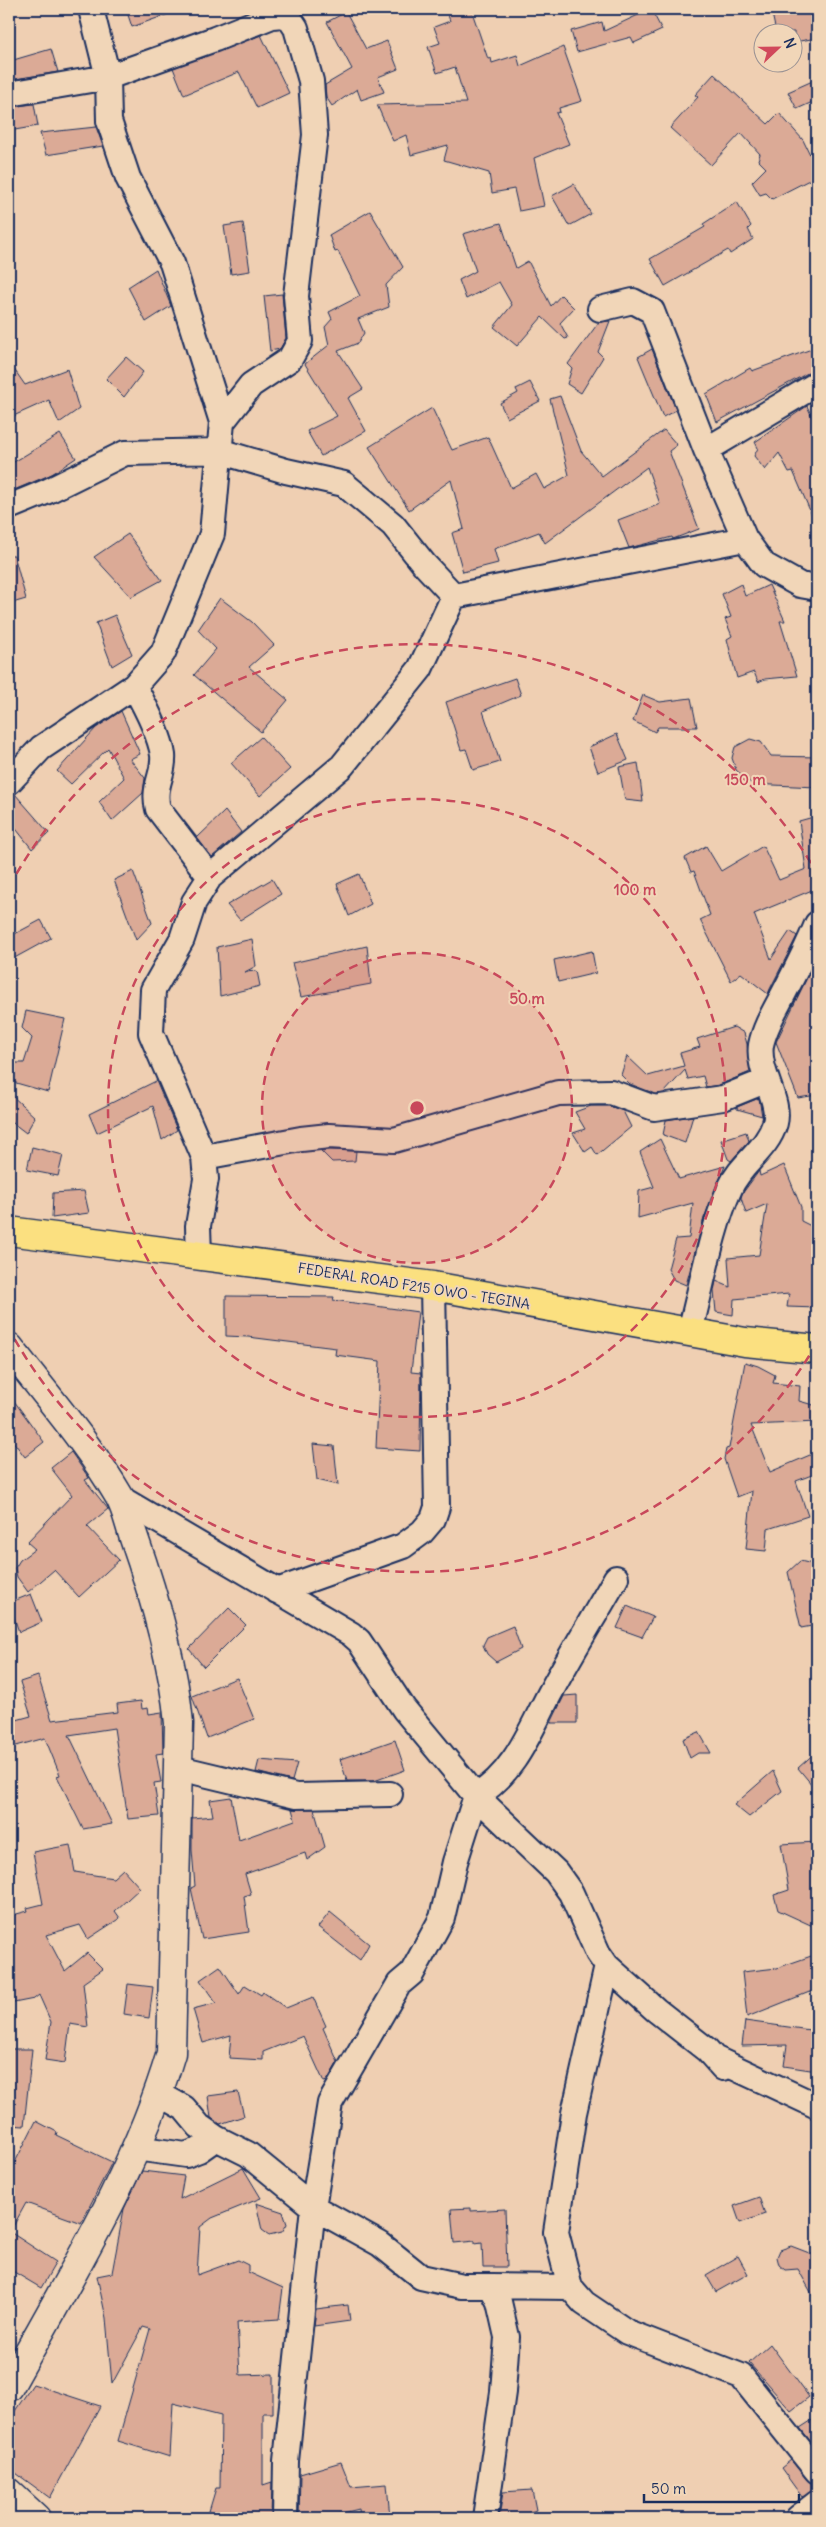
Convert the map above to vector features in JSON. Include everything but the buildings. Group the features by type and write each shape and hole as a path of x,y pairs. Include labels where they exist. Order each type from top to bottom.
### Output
{"main road":[{"name":"FEDERAL ROAD F215 OWO - TEGINA","path":"9,1231 433,1286 745,1342 817,1349"}],"street":[{"path":"9,782 41,748 134,686 163,653 212,534 222,422 172,263 128,178 109,122 108,77 91,9"},
{"path":"9,94 108,77 215,39 272,16 284,15 290,19 296,28 311,81 315,135 296,296 300,341 290,359 251,385 222,422"},
{"path":"600,308 632,301 652,311 706,450 745,539 764,565 800,585 817,588"},
{"path":"706,450 817,384"},
{"path":"9,507 48,491 125,453 219,451 286,471 344,484 393,525 424,564 454,596"},
{"path":"454,596 745,539"},
{"path":"199,1255 198,1226 206,1179 204,1157 152,1033 153,990 182,939 194,902 210,877 342,766 420,669 454,596"},
{"path":"134,686 148,712 163,756 154,796 158,809 210,877"},
{"path":"690,1331 724,1203 734,1181 759,1152 771,1134 776,1119 775,1106 765,1081 761,1046 768,1025 817,924"},
{"path":"204,1157 301,1139 329,1136 352,1136 379,1141 394,1140 564,1092 611,1092 654,1108 723,1098 765,1081"},
{"path":"277,1591 403,1546 422,1532 433,1519 437,1507 433,1286"},
{"path":"9,1347 90,1453 120,1498 141,1557 176,1688 179,1723 171,2053 159,2094 103,2217 9,2387"},
{"path":"120,1498 351,1634 359,1641 404,1708 476,1796 556,1872 571,1893 598,1953 608,1966 720,2064 817,2106"},
{"path":"285,2518 286,2461 313,2207 330,2103 399,1984 412,1973 442,1918 455,1862 476,1796 488,1789 527,1742 549,1694 616,1578"},
{"path":"179,1768 296,1796 390,1794"},
{"path":"608,1966 574,2113 556,2232 570,2288 584,2303 627,2332 741,2376 817,2472"},
{"path":"159,2094 184,2108 199,2126 216,2138 248,2154 313,2207 380,2244 421,2277 462,2286 570,2288"},
{"path":"135,2148 186,2155 199,2150 216,2138"},
{"path":"484,2518 503,2392 507,2337 499,2302 491,2286"},
{"path":"9,2493 36,2518"},
{"path":"798,2518 817,2503"}]}
